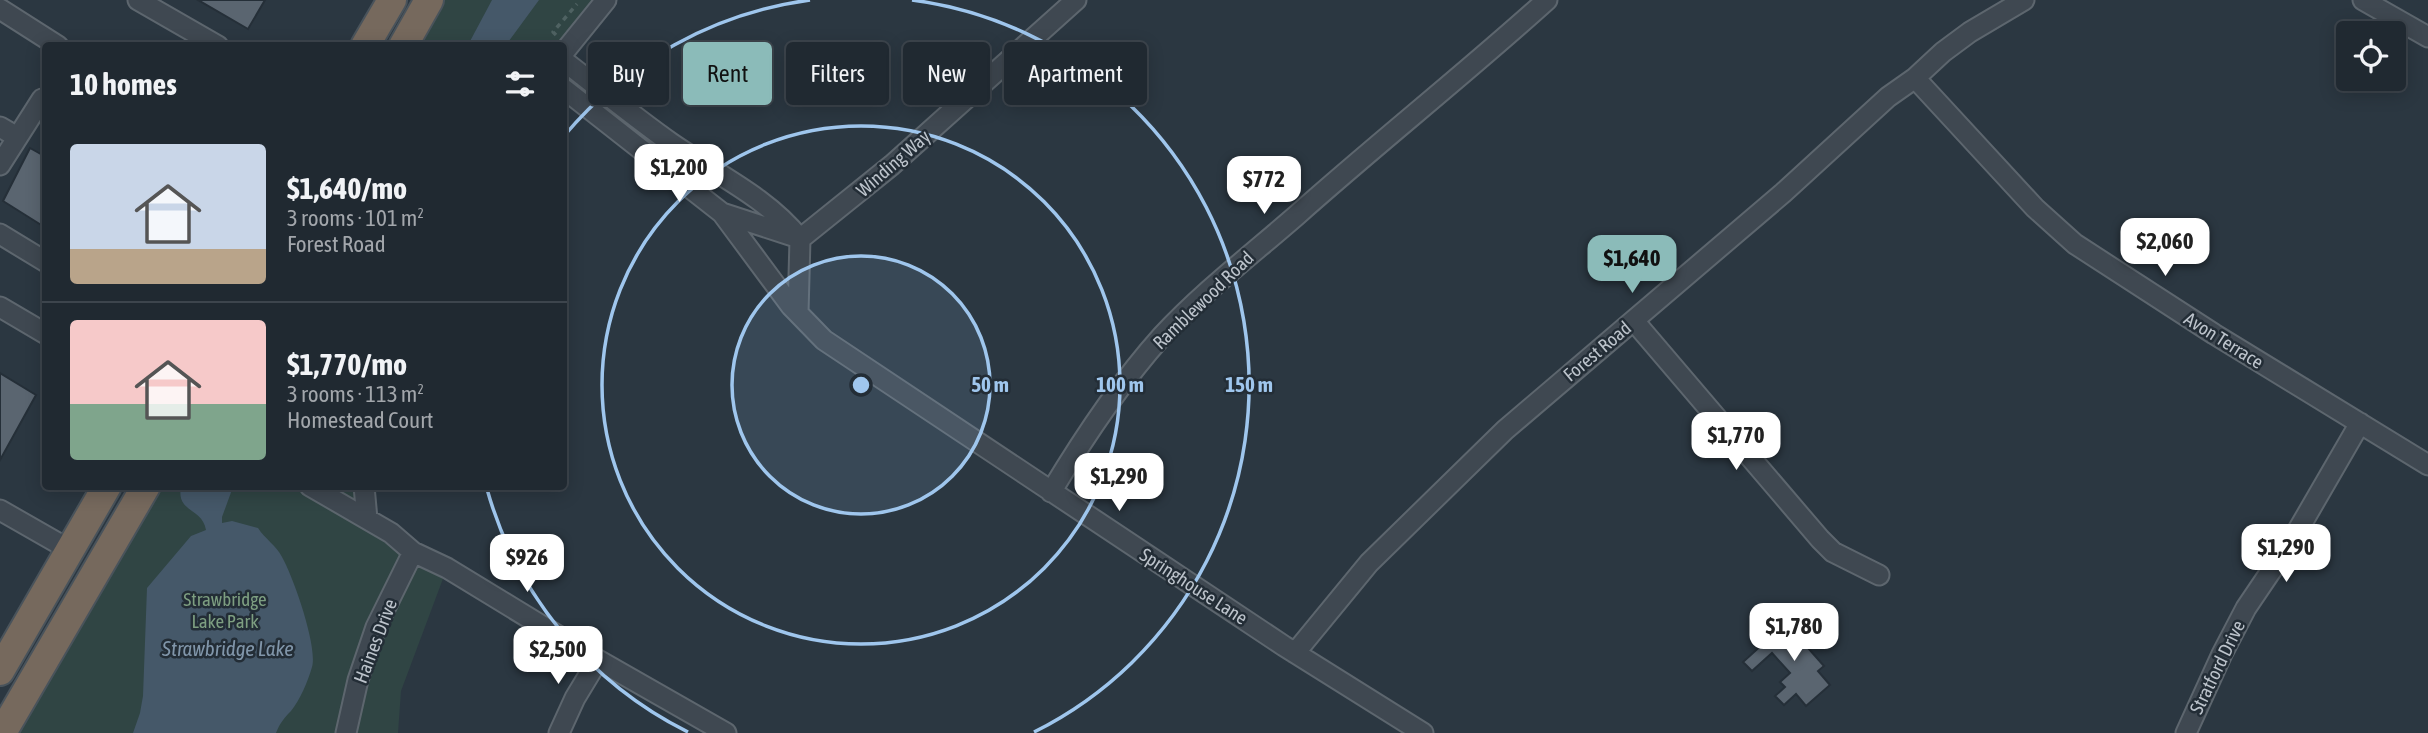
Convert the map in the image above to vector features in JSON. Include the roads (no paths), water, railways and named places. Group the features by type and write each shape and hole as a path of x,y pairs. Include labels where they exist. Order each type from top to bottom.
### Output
{"highway":[{"path":"367,42 392,0"},
{"path":"405,42 429,0"},
{"path":"0,671 105,490"},
{"path":"2,733 144,490"}],"street":[{"path":"138,0 211,42"},
{"path":"567,48 606,0"},
{"name":"Winding Way","path":"800,239 892,164 1076,0"},
{"name":"Ramblewood Road","path":"1051,492 1116,393 1183,315 1249,255 1547,0"},
{"name":"Forest Road","path":"1295,653 1369,563 1524,413 1783,193 1888,97 1970,32 2024,0"},
{"path":"2363,0 2428,37"},
{"path":"0,9 52,42"},
{"path":"567,63 649,127 761,202 791,227 800,239 798,313"},
{"name":"Avon Terrace","path":"1915,78 2035,208 2075,244 2214,334 2428,465"},
{"name":"Springhouse Lane","path":"567,91 722,213 761,268 824,340 1295,653 1423,733"},
{"path":"0,165 8,132 42,100"},
{"name":"Springhouse Lane","path":"722,213 800,239"},
{"path":"0,234 42,259"},
{"path":"0,307 42,332"},
{"path":"1634,321 1826,545 1833,552 1879,575"},
{"name":"Stratford Drive","path":"2186,733 2240,619 2294,537 2360,424"},
{"path":"317,490 391,533 413,552 447,568 598,660 726,733"},
{"path":"364,490 367,519"},
{"path":"0,510 71,550"},
{"name":"Haines Drive","path":"346,733 358,680 376,627 413,552"},
{"path":"559,733 575,698 598,660"}],"water":[{"path":"492,0 539,0 508,42 470,42"},
{"name":"Strawbridge Lake","path":"181,490 232,490 222,523 232,521 258,528 280,553 287,566 308,628 313,657 301,696 276,733 133,733 143,696 147,588 191,536 206,530 200,517 186,506 180,495"}],"park label":[{"name":"Strawbridge Lake Park","path":"225,610"}]}
